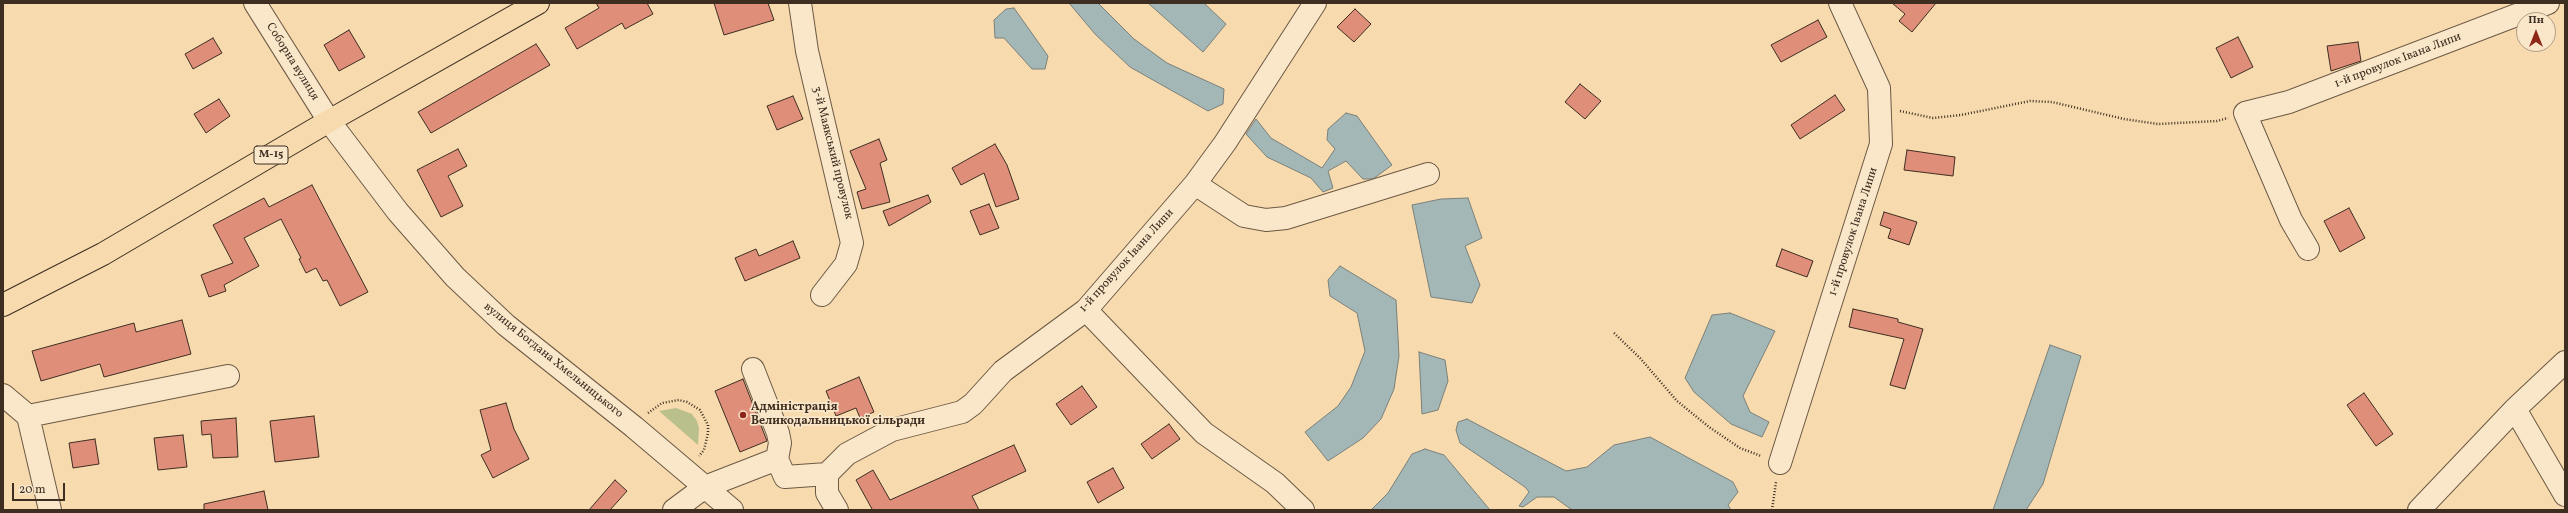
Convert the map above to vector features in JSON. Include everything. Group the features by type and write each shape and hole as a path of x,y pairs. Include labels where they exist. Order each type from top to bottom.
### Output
{"highway":[{"name":"М-15","path":"3,304 103,254 329,121 538,3"}],"street":[{"name":"Соборна вулиця","path":"256,3 329,121"},
{"name":"3-й Маякський провулок","path":"800,3 807,50 852,243 846,264 822,295"},
{"name":"1-й провулок Івана Липи","path":"828,474 847,454 892,430 962,412 973,404 1003,371 1086,310 1195,184 1225,143 1315,3"},
{"name":"1-й провулок Івана Липи","path":"1780,462 1881,144 1881,100 1874,75 1840,3"},
{"name":"1-й провулок Івана Липи","path":"2245,113 2289,102 2548,3"},
{"path":"2245,113 2291,220 2308,249"},
{"name":"вулиця Богдана Хмельницького","path":"329,121 398,212 455,277 506,325 634,427 732,510"},
{"path":"1195,184 1244,216 1266,220 1286,218 1428,174"},
{"path":"1086,310 1204,433 1275,483 1303,510"},
{"path":"2419,510 2515,409 2565,362"},
{"path":"753,369 778,433 780,443 777,459 785,477 828,474 828,493 838,510"},
{"path":"28,416 228,376"},
{"path":"3,395 28,416 50,510"},
{"path":"2515,409 2565,496"},
{"path":"674,510 705,487 777,459"}],"path":[{"path":"1881,100 1906,114 1933,118 1961,115 2030,101 2052,102 2124,119 2158,124 2217,121 2245,113"},
{"path":"1614,333 1640,358 1677,401 1709,427 1740,448 1780,462 1772,510"},
{"path":"634,427 662,403 687,402 700,410 708,425 707,442 704,450 687,471"}],"green space":[{"path":"676,408 692,414 697,421 699,428 698,445 659,411"}],"shaded area":[{"path":"1069,3 1098,3 1134,39 1167,63 1224,89 1223,104 1208,111 1130,67 1095,34"},
{"path":"1148,3 1204,3 1226,24 1203,52"},
{"path":"1014,8 1048,56 1045,69 1032,69 1004,38 995,38 994,20 1006,9"},
{"path":"1346,113 1357,116 1392,165 1373,179 1363,179 1346,161 1328,171 1333,188 1323,192 1311,178 1267,157 1246,134 1256,119 1271,138 1322,168 1335,149 1327,140 1328,129"},
{"path":"1468,198 1482,238 1465,246 1480,285 1472,303 1431,297 1412,205 1441,199"},
{"path":"1340,266 1396,300 1399,356 1394,389 1381,419 1363,438 1328,461 1305,432 1338,406 1351,387 1365,351 1357,313 1330,296 1328,280"},
{"path":"1730,313 1775,331 1743,396 1750,412 1769,422 1762,437 1731,424 1694,392 1685,378 1712,315"},
{"path":"2050,345 2081,356 2043,484 2026,510 1993,510"},
{"path":"1419,352 1445,360 1448,381 1438,410 1422,414"},
{"path":"1467,419 1566,471 1587,467 1614,445 1650,437 1733,482 1738,492 1728,505 1731,510 1572,510 1554,497 1537,497 1523,507 1519,506 1529,492 1525,487 1460,443 1456,430 1458,422"},
{"path":"1425,449 1444,455 1490,510 1371,510 1388,493 1412,454"}],"building":[{"path":"596,3 647,3 653,14 625,29 622,23 577,49 565,28 599,8"},
{"path":"714,3 768,3 774,20 724,35"},
{"path":"1892,3 1936,3 1912,32 1899,21 1905,14"},
{"path":"1355,9 1371,24 1354,42 1337,27"},
{"path":"1818,20 1827,37 1781,62 1771,45"},
{"path":"349,30 365,57 339,71 324,45"},
{"path":"2238,37 2253,67 2231,78 2216,48"},
{"path":"213,38 222,53 193,69 185,54"},
{"path":"2358,42 2361,61 2331,71 2327,46"},
{"path":"536,44 550,65 431,133 418,112"},
{"path":"1580,84 1601,101 1585,119 1565,102"},
{"path":"1835,95 1845,110 1800,139 1791,125"},
{"path":"793,96 803,119 777,130 767,106"},
{"path":"219,99 230,116 206,133 194,114"},
{"path":"879,139 887,160 880,163 890,202 862,209 857,192 866,189 850,151"},
{"path":"995,144 1007,165 1019,199 996,207 984,173 961,185 952,168"},
{"path":"458,149 467,166 448,176 463,206 441,217 417,170"},
{"path":"1907,150 1955,157 1953,176 1904,170"},
{"path":"312,185 368,292 340,306 327,280 323,281 316,268 306,273 299,259 301,258 281,219 244,238 259,266 224,285 226,291 209,297 201,275 233,263 213,225 264,198 269,207"},
{"path":"928,195 931,202 889,226 883,211"},
{"path":"989,204 999,228 980,235 970,211"},
{"path":"2349,208 2365,238 2340,252 2324,221"},
{"path":"1884,212 1917,222 1909,245 1888,238 1891,229 1880,225"},
{"path":"793,241 800,258 745,281 735,258 756,249 759,256"},
{"path":"1782,249 1813,261 1807,277 1776,266"},
{"path":"1853,309 1898,319 1898,322 1923,329 1905,389 1890,385 1904,339 1849,327"},
{"path":"182,320 191,354 104,377 100,364 41,381 32,351 134,323 136,332"},
{"path":"859,377 874,412 860,418 856,408 836,416 826,391"},
{"name":"Адміністрація Великодальницької сільради","path":"743,379 767,441 740,452 715,391"},
{"path":"1082,386 1097,407 1071,425 1056,404"},
{"path":"2364,393 2393,434 2376,446 2347,405"},
{"path":"506,403 514,429 529,459 493,478 481,455 491,450 480,410"},
{"path":"314,416 319,457 275,462 270,421"},
{"path":"236,418 238,457 213,458 211,434 202,435 201,421"},
{"path":"1169,424 1180,439 1152,459 1141,444"},
{"path":"183,435 187,467 158,470 154,438"},
{"path":"95,439 99,464 73,468 69,443"},
{"path":"1014,445 1026,471 972,496 979,510 869,510 872,509 856,480 873,470 890,500"},
{"path":"1113,468 1124,488 1098,503 1087,482"},
{"path":"615,480 627,491 610,510 589,510"},
{"path":"264,491 268,510 204,510 204,504"}],"place":[{"name":"Адміністрація Великодальницької сільради","path":"743,415"}]}
